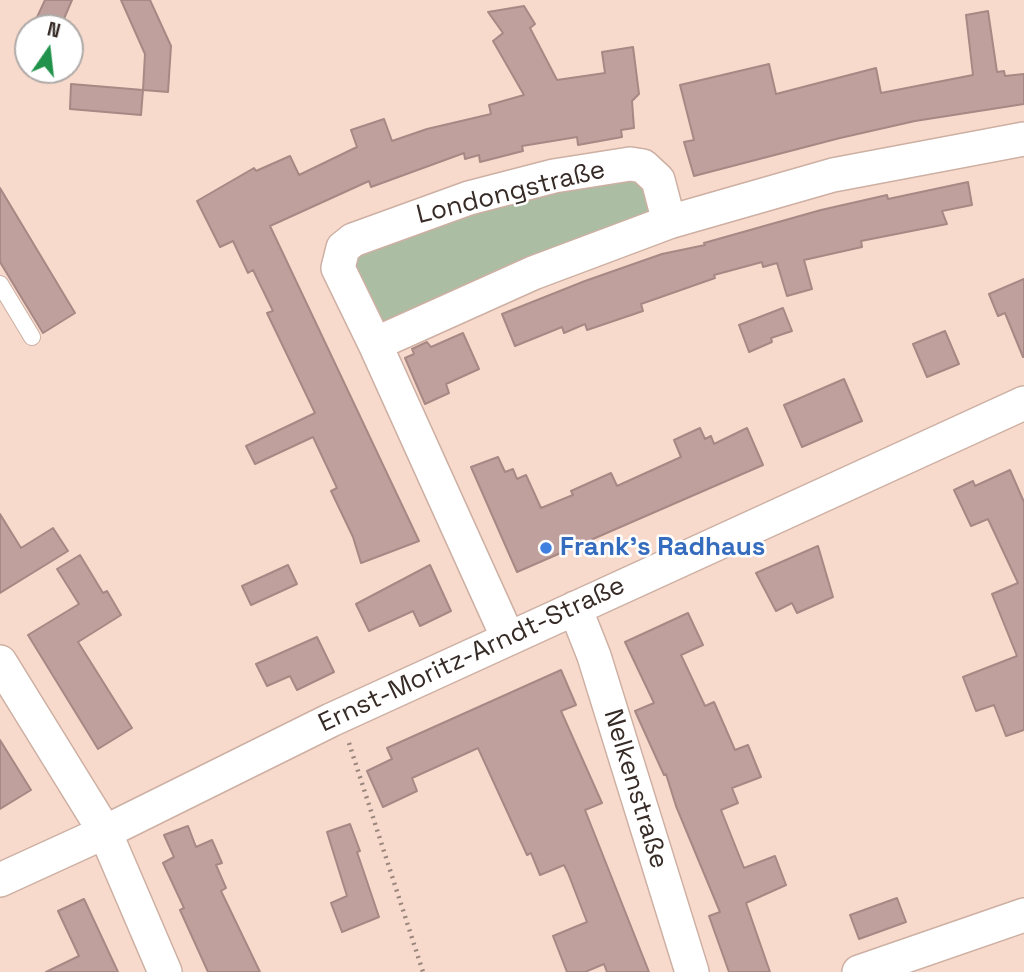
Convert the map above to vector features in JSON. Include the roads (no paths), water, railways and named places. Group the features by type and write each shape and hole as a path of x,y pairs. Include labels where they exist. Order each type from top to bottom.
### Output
{"street":[{"path":"375,344 533,273 669,222 833,175 1024,139"},
{"name":"Londongstraße","path":"508,638 338,268 343,248 353,240 469,198 554,177 629,164 643,166 658,180 669,222"},
{"name":"Ernst-Moritz-Arndt-Straße","path":"0,880 105,832 331,720 1024,403"},
{"name":"Nelkenstraße","path":"575,608 594,656 692,972"},
{"path":"0,662 105,832 165,972"},
{"path":"859,972 1024,915"}],"lane":[{"path":"0,284 32,337"}],"place":[{"name":"Frank's Radhaus","path":"546,548"}]}
